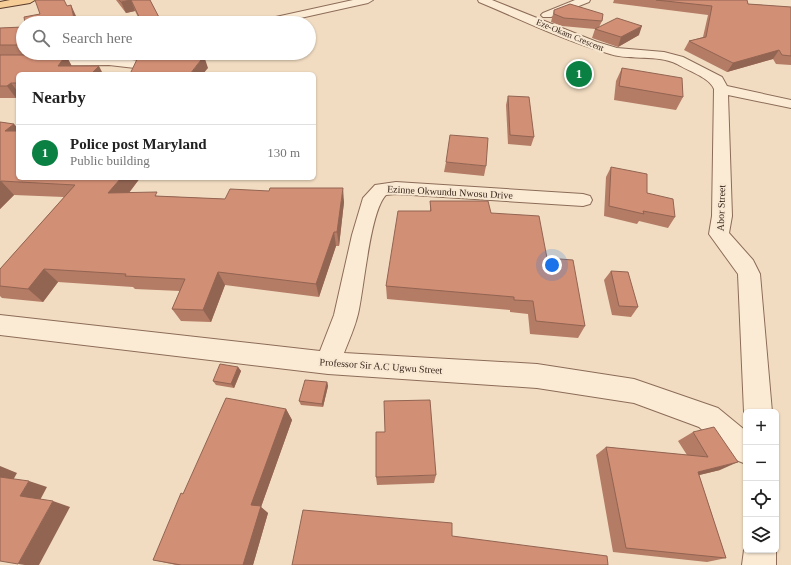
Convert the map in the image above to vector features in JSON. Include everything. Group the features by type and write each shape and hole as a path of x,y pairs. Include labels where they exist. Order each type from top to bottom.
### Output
{"main road":[{"path":"0,5 30,0"}],"street":[{"path":"294,16 368,0"},
{"name":"Eze-Okam Crescent","path":"483,0 575,39 616,52 664,56 678,60 717,80 721,89"},
{"path":"533,20 585,0"},
{"path":"0,62 46,60"},
{"path":"118,60 131,69"},
{"path":"721,89 791,104"},
{"name":"Abor Street","path":"721,89 722,216 719,234 745,266 749,274 758,409"},
{"name":"Ezinne Okwundu Nwosu Drive","path":"328,363 346,315 362,235 372,198 381,189 404,189 583,200"},
{"name":"Professor Sir A.C Ugwu Street","path":"0,325 328,363 537,376 634,391 708,417 743,447"},
{"path":"759,565 760,553"}],"building":[{"path":"35,0 64,0 67,6 71,5 73,16 29,16 40,14"},
{"path":"119,0 131,0 121,2"},
{"path":"131,0 150,0 158,16 139,16"},
{"path":"656,0 747,0 748,4 791,7 791,56 782,55 779,50 733,63 689,41 706,37 712,6"},
{"path":"570,4 603,14 602,21 564,18 554,14 554,10"},
{"path":"617,18 642,26 621,37 595,29"},
{"path":"16,27 16,45 0,45 0,28"},
{"path":"0,55 16,55 16,60 62,60 58,66 99,66 93,72 16,72 16,83 11,83 7,86 0,86"},
{"path":"137,60 201,60 192,72 131,72"},
{"path":"622,68 682,78 683,97 619,86"},
{"path":"508,96 529,97 534,137 510,135"},
{"path":"0,122 14,124 5,131 16,131 16,180 119,180 108,193 157,192 155,196 225,199 230,189 269,191 270,188 343,188 337,232 334,232 316,284 218,272 203,310 172,309 185,279 125,276 126,274 44,269 28,289 0,286 0,269 75,185 0,182"},
{"path":"450,135 488,138 486,166 446,162"},
{"path":"611,167 647,174 647,193 673,199 675,217 643,211 644,214 609,206"},
{"path":"430,201 488,201 491,213 539,216 547,258 573,260 585,326 536,321 533,301 514,300 514,297 386,286 398,211 431,211"},
{"path":"611,271 628,272 638,307 619,306"},
{"path":"220,364 238,367 231,384 213,381"},
{"path":"305,380 327,382 322,404 299,401"},
{"path":"226,398 286,409 251,505 261,506 243,565 181,565 153,560 181,493 183,494"},
{"path":"430,400 436,475 376,477 376,432 385,432 384,401"},
{"path":"714,427 738,462 698,472 726,558 626,548 606,447 708,457 693,432"},
{"path":"0,477 29,481 20,496 53,501 18,564 0,561"},
{"path":"303,510 452,523 452,536 607,556 608,565 292,565"}],"place":[{"name":"Police post Maryland","path":"579,74"}]}
